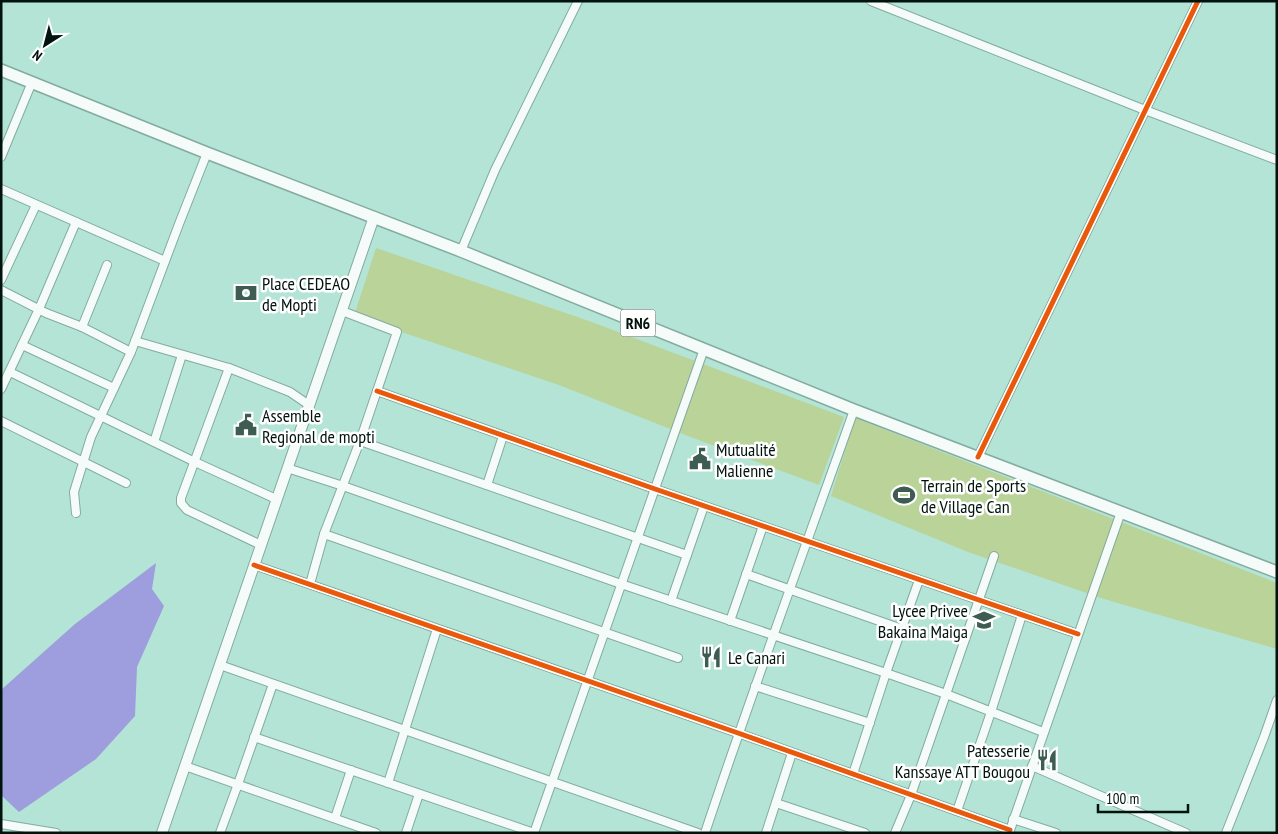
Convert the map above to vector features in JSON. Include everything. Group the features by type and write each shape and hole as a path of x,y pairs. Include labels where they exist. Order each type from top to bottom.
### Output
{"main road":[{"name":"RN6","path":"1,70 207,153 461,251 854,410 1277,572"}],"street":[{"path":"461,251 495,170 578,1"},
{"path":"871,1 1145,110 1277,160"},
{"path":"978,457 1198,1"},
{"path":"1,157 32,82"},
{"path":"76,513 74,492 91,437 131,352 164,261 207,153"},
{"path":"1,189 164,261"},
{"path":"1,280 36,204"},
{"path":"162,833 374,217"},
{"path":"1,389 39,309 76,222"},
{"path":"82,327 107,265"},
{"path":"1,290 131,352"},
{"path":"310,584 324,534 360,441 396,332 342,311"},
{"path":"135,341 229,368 290,392 309,406"},
{"path":"22,345 114,388"},
{"path":"254,737 534,833 704,350"},
{"path":"154,442 182,355"},
{"path":"229,368 181,498 181,503 187,510 261,545"},
{"path":"10,372 195,462 276,499"},
{"path":"377,391 704,506 1078,634"},
{"path":"705,833 738,733 854,410"},
{"path":"1,421 126,483"},
{"path":"487,485 503,436"},
{"path":"360,441 687,555"},
{"path":"287,468 621,584 886,673 1043,732"},
{"path":"671,601 704,506"},
{"path":"254,565 738,733 1009,831 1121,512"},
{"path":"730,621 762,526"},
{"path":"324,534 678,658"},
{"path":"895,833 911,795 994,556"},
{"path":"746,574 902,629"},
{"path":"853,774 919,580"},
{"path":"957,811 1022,615"},
{"path":"388,783 438,629"},
{"path":"220,665 698,833"},
{"path":"222,832 273,684"},
{"path":"755,686 870,724"},
{"path":"1226,833 1277,700"},
{"path":"766,833 792,753"},
{"path":"185,766 370,832"},
{"path":"1032,766 1186,833"},
{"path":"335,818 351,770"},
{"path":"406,833 419,794"},
{"path":"776,803 865,833"},
{"path":"1013,819 1056,833"},
{"path":"1160,833 1164,823"},
{"path":"1,824 56,833"}],"green space":[{"path":"376,248 589,321 844,417 819,485 559,385 354,316"},
{"path":"855,418 1277,583 1277,649 1104,599 968,552 831,496"}],"water":[{"path":"156,563 152,589 164,606 137,667 135,716 96,759 19,812 1,795 1,690 75,624"}],"cycle path":[{"path":"978,457 1198,1"},
{"path":"377,391 655,489 1078,634"},
{"path":"254,565 738,733 1010,830"}],"place":[{"name":"Place CEDEAO de Mopti","path":"246,293"},
{"name":"Assemble Regional de mopti","path":"246,425"},
{"name":"Mutualité Malienne","path":"700,459"},
{"name":"Terrain de Sports de Village Can","path":"904,495"},
{"name":"Lycee Privee Bakaina Maiga","path":"984,620"},
{"name":"Le Canari","path":"711,657"},
{"name":"Patesserie Kanssaye ATT Bougou","path":"1047,760"}]}
